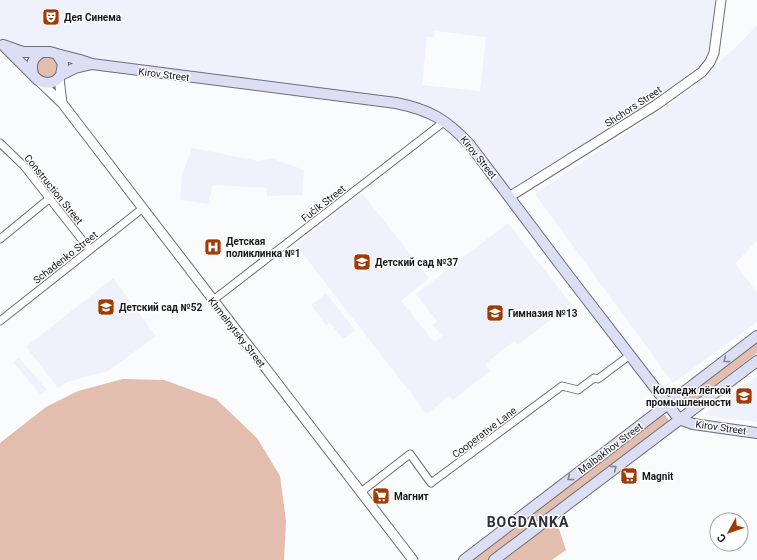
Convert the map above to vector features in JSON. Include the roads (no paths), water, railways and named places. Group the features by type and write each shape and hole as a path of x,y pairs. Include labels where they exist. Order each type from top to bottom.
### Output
{"main road":[{"path":"1,44 23,52 50,52 92,64"},
{"path":"1,44 41,82 49,83 76,68 92,64"},
{"path":"35,77 31,66 34,59 42,52"},
{"path":"57,54 63,64 60,76"},
{"name":"Kirov Street","path":"92,64 396,103 424,110 445,122 459,133 470,145 679,419 693,424 757,433"},
{"name":"Malbakhov Street","path":"464,560 757,336"},
{"name":"Malbakhov Street","path":"494,560 757,360"}],"street":[{"name":"Shchors Street","path":"509,197 656,105 702,72 710,62 714,53 721,0"},
{"path":"60,76 62,103"},
{"name":"Khmelnytsky Street","path":"35,77 62,103 212,301 413,560"},
{"name":"Fučík Street","path":"212,301 445,122"},
{"name":"Construction Street","path":"0,143 24,166 90,250"},
{"path":"0,239 50,198"},
{"name":"Schadenko Street","path":"0,321 143,208"},
{"name":"Cooperative Lane","path":"361,492 410,454 431,483 562,386 578,390 594,378 598,379 630,355"}],"place":[{"name":"Дея Синема","path":"51,17"},
{"name":"Детская поликлинка №1","path":"213,247"},
{"name":"Детский сад №37","path":"362,262"},
{"name":"Детский сад №52","path":"106,307"},
{"name":"Гимназия №13","path":"495,313"},
{"name":"Колледж лёгкой промышленности","path":"744,396"},
{"name":"Magnit","path":"629,476"},
{"name":"Магнит","path":"381,496"}],"district":[{"name":"BOGDANKA","path":"528,522"}]}
